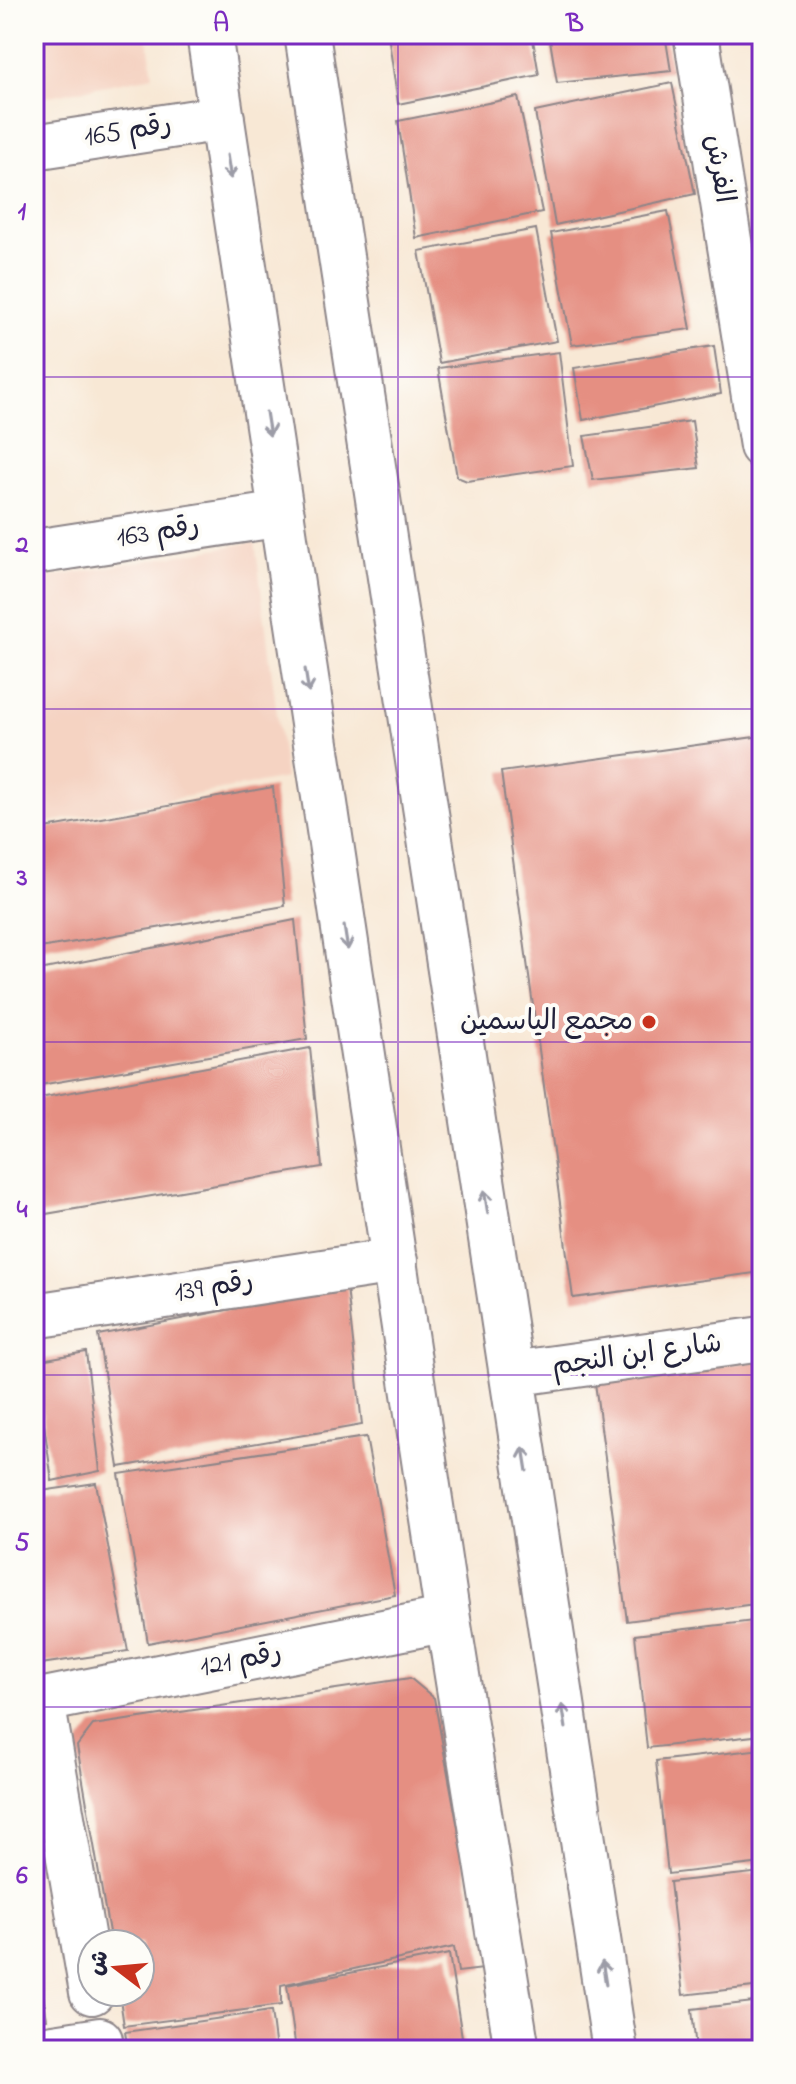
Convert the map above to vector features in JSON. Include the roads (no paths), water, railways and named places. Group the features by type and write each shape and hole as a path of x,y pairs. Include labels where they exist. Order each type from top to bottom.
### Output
{"street":[{"path":"209,34 448,1619 517,2050"},
{"path":"307,34 615,2050"},
{"name":"الفرش","path":"696,34 762,446"},
{"name":"رقم 165","path":"34,147 222,118"},
{"name":"رقم 163","path":"34,552 282,514"},
{"name":"رقم 139","path":"34,1316 395,1261"},
{"name":"شارع ابن النجم","path":"512,1374 762,1339"},
{"name":"رقم 121","path":"38,1702 448,1619"},
{"path":"38,1702 80,1928"},
{"path":"34,2050 101,2045 95,2008"}],"place":[{"name":"مجمع الياسمين","path":"649,1022"}]}
